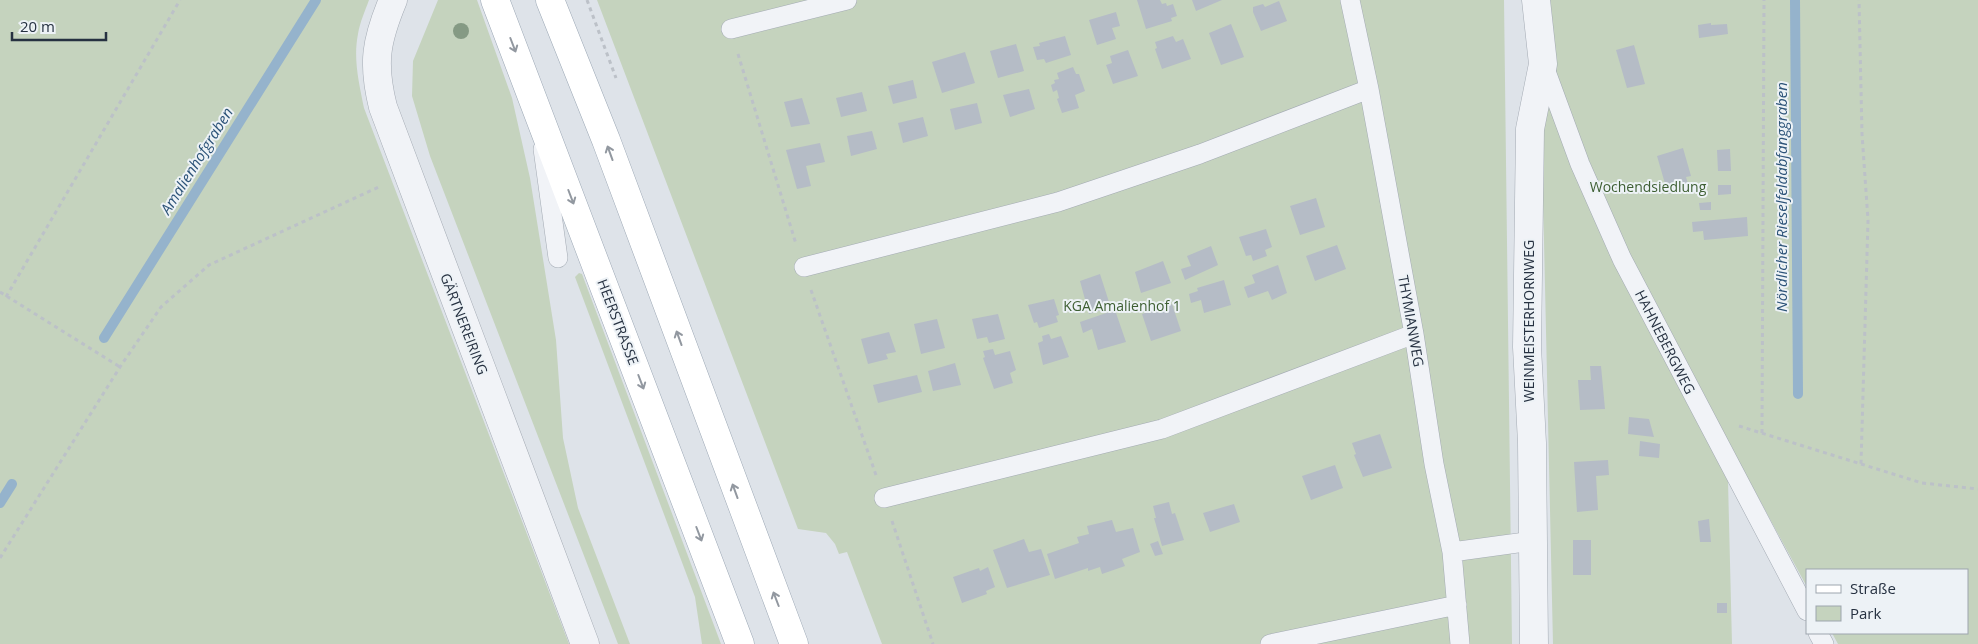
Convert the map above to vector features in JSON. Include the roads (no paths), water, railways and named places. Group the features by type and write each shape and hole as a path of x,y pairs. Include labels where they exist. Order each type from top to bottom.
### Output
{"main road":[{"name":"HEERSTRASSE","path":"495,0 740,644"},
{"path":"550,0 609,149 794,644"}],"street":[{"name":"GÄRTNEREIRING","path":"393,0 382,26 376,53 377,84 383,107 585,644"},
{"name":"WEINMEISTERHORNWEG","path":"1534,644 1532,443 1527,347 1530,129 1543,64 1536,0"}],"lane":[{"path":"731,29 847,0"},
{"name":"THYMIANWEG","path":"1350,0 1369,89 1414,334 1434,464 1452,552 1460,644"},
{"name":"HAHNEBERGWEG","path":"1543,64 1580,164 1622,259 1806,609"},
{"path":"804,267 1058,202 1200,154 1369,89"},
{"path":"538,110 558,258"},
{"path":"884,498 1162,429 1414,334"},
{"path":"1452,552 1533,541"},
{"path":"1270,644 1457,605"}],"waterway":[{"name":"Amalienhofgraben","path":"104,338 316,0"},
{"name":"Nördlicher Rieselfeldabfanggraben","path":"1795,0 1798,394"},
{"name":"Amalienhofgraben","path":"0,503 12,484"}],"park label":[{"name":"Wochendsiedlung","path":"1648,187"},
{"name":"KGA Amalienhof 1","path":"1122,306"}]}
